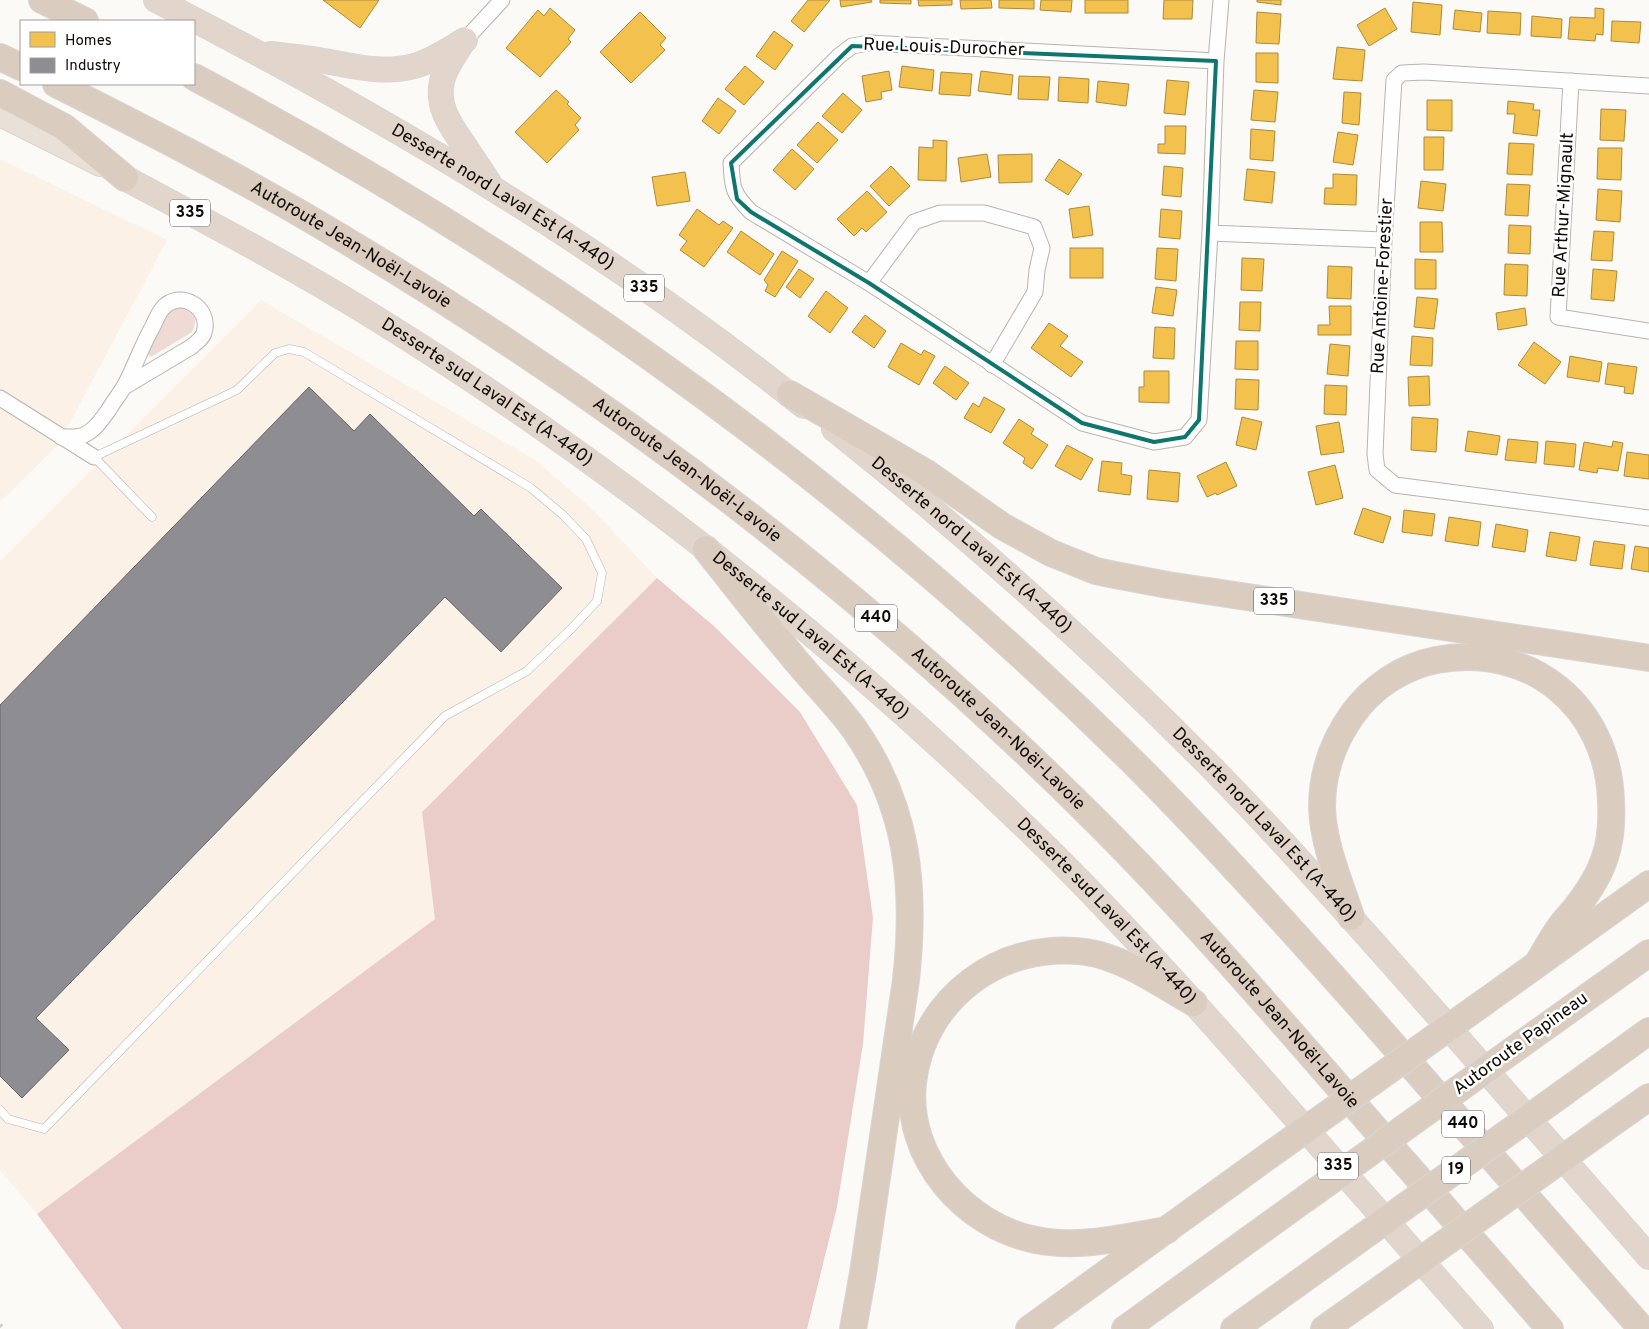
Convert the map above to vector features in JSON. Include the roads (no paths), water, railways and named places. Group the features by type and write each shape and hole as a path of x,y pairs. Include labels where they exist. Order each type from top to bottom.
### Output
{"highway":[{"path":"42,0 83,20"},
{"name":"Desserte nord Laval Est (A-440)","path":"156,0 258,52 400,132 582,246 650,292 790,394 915,495 1008,574 1097,655 1232,788 1351,917 1649,1257"},
{"path":"258,52 320,60 367,69 392,70 426,62 465,40"},
{"path":"465,40 450,63 442,81 441,99 449,125 493,189"},
{"path":"0,56 20,66"},
{"name":"440","path":"195,78 362,170 542,283 654,359 721,408 802,469 908,557 998,635 1062,694 1199,829 1317,958 1642,1329"},
{"name":"Autoroute Jean-Noël-Lavoie","path":"58,85 188,151 285,204 415,282 498,335 674,458 848,594 1001,730 1087,812 1137,863 1231,964 1550,1329"},
{"path":"0,94 64,127 125,178"},
{"name":"Desserte sud Laval Est (A-440)","path":"125,178 273,258 406,338 558,439 706,549 820,640 949,754 1075,876 1194,1003 1481,1329"},
{"name":"335","path":"790,394 925,472 1026,540 1051,553 1115,576 1649,658"},
{"path":"706,549 790,654 856,731 888,792 906,851 911,913 907,971 865,1263 853,1329"},
{"path":"1351,917 1327,842 1322,808 1324,778 1341,732 1358,707 1369,695 1382,684 1405,671 1429,662 1464,656 1514,663 1544,678 1582,712 1596,737 1607,764 1610,778 1611,825 1605,857 1590,888 1560,927 1538,963"},
{"path":"1029,1329 1649,884"},
{"path":"1167,1230 1090,1243 1071,1244 1019,1236 984,1220 968,1208 952,1192 929,1160 917,1130 913,1106 913,1083 926,1038 947,1005 973,979 1017,957 1052,951 1077,951 1099,954 1129,966 1194,1003"},
{"name":"Autoroute Papineau","path":"1125,1329 1649,953"},
{"name":"19","path":"1234,1329 1649,1031"},
{"path":"1324,1329 1649,1096"}],"main road":[{"name":"Desserte sud Laval Est (A-440)","path":"0,115 125,178"}],"street":[{"path":"465,40 502,0"},
{"name":"Rue Louis-Durocher","path":"1216,61 869,43 852,46 839,56 731,163 732,182 737,198 751,212 868,283 1082,422 1154,442 1185,437 1199,420 1210,233 1216,61 1221,0"},
{"name":"Rue Antoine-Forestier","path":"1649,86 1424,72 1402,73 1394,80 1384,240 1375,454 1376,470 1395,484 1649,518"},
{"name":"Rue Arthur-Mignault","path":"1571,81 1558,317 1649,331"},
{"path":"868,283 914,222 940,213 984,213 1034,227 1042,248 1035,292 992,365"},
{"path":"1210,233 1384,240"},
{"path":"61,438 82,436 91,431 100,422 124,386 166,304 181,299 188,300 194,304 203,316 205,326 203,334 191,347 124,386"},
{"path":"0,398 94,457"}],"lane":[{"path":"0,1110 8,1119 44,1129 445,716 528,671 572,628 597,601 602,573 586,539 563,515 532,488 304,352 289,349 275,353 238,390 94,457 152,517"},
{"path":"134,364 148,372"}],"railway":[{"path":"0,1325 4,1329"}]}
